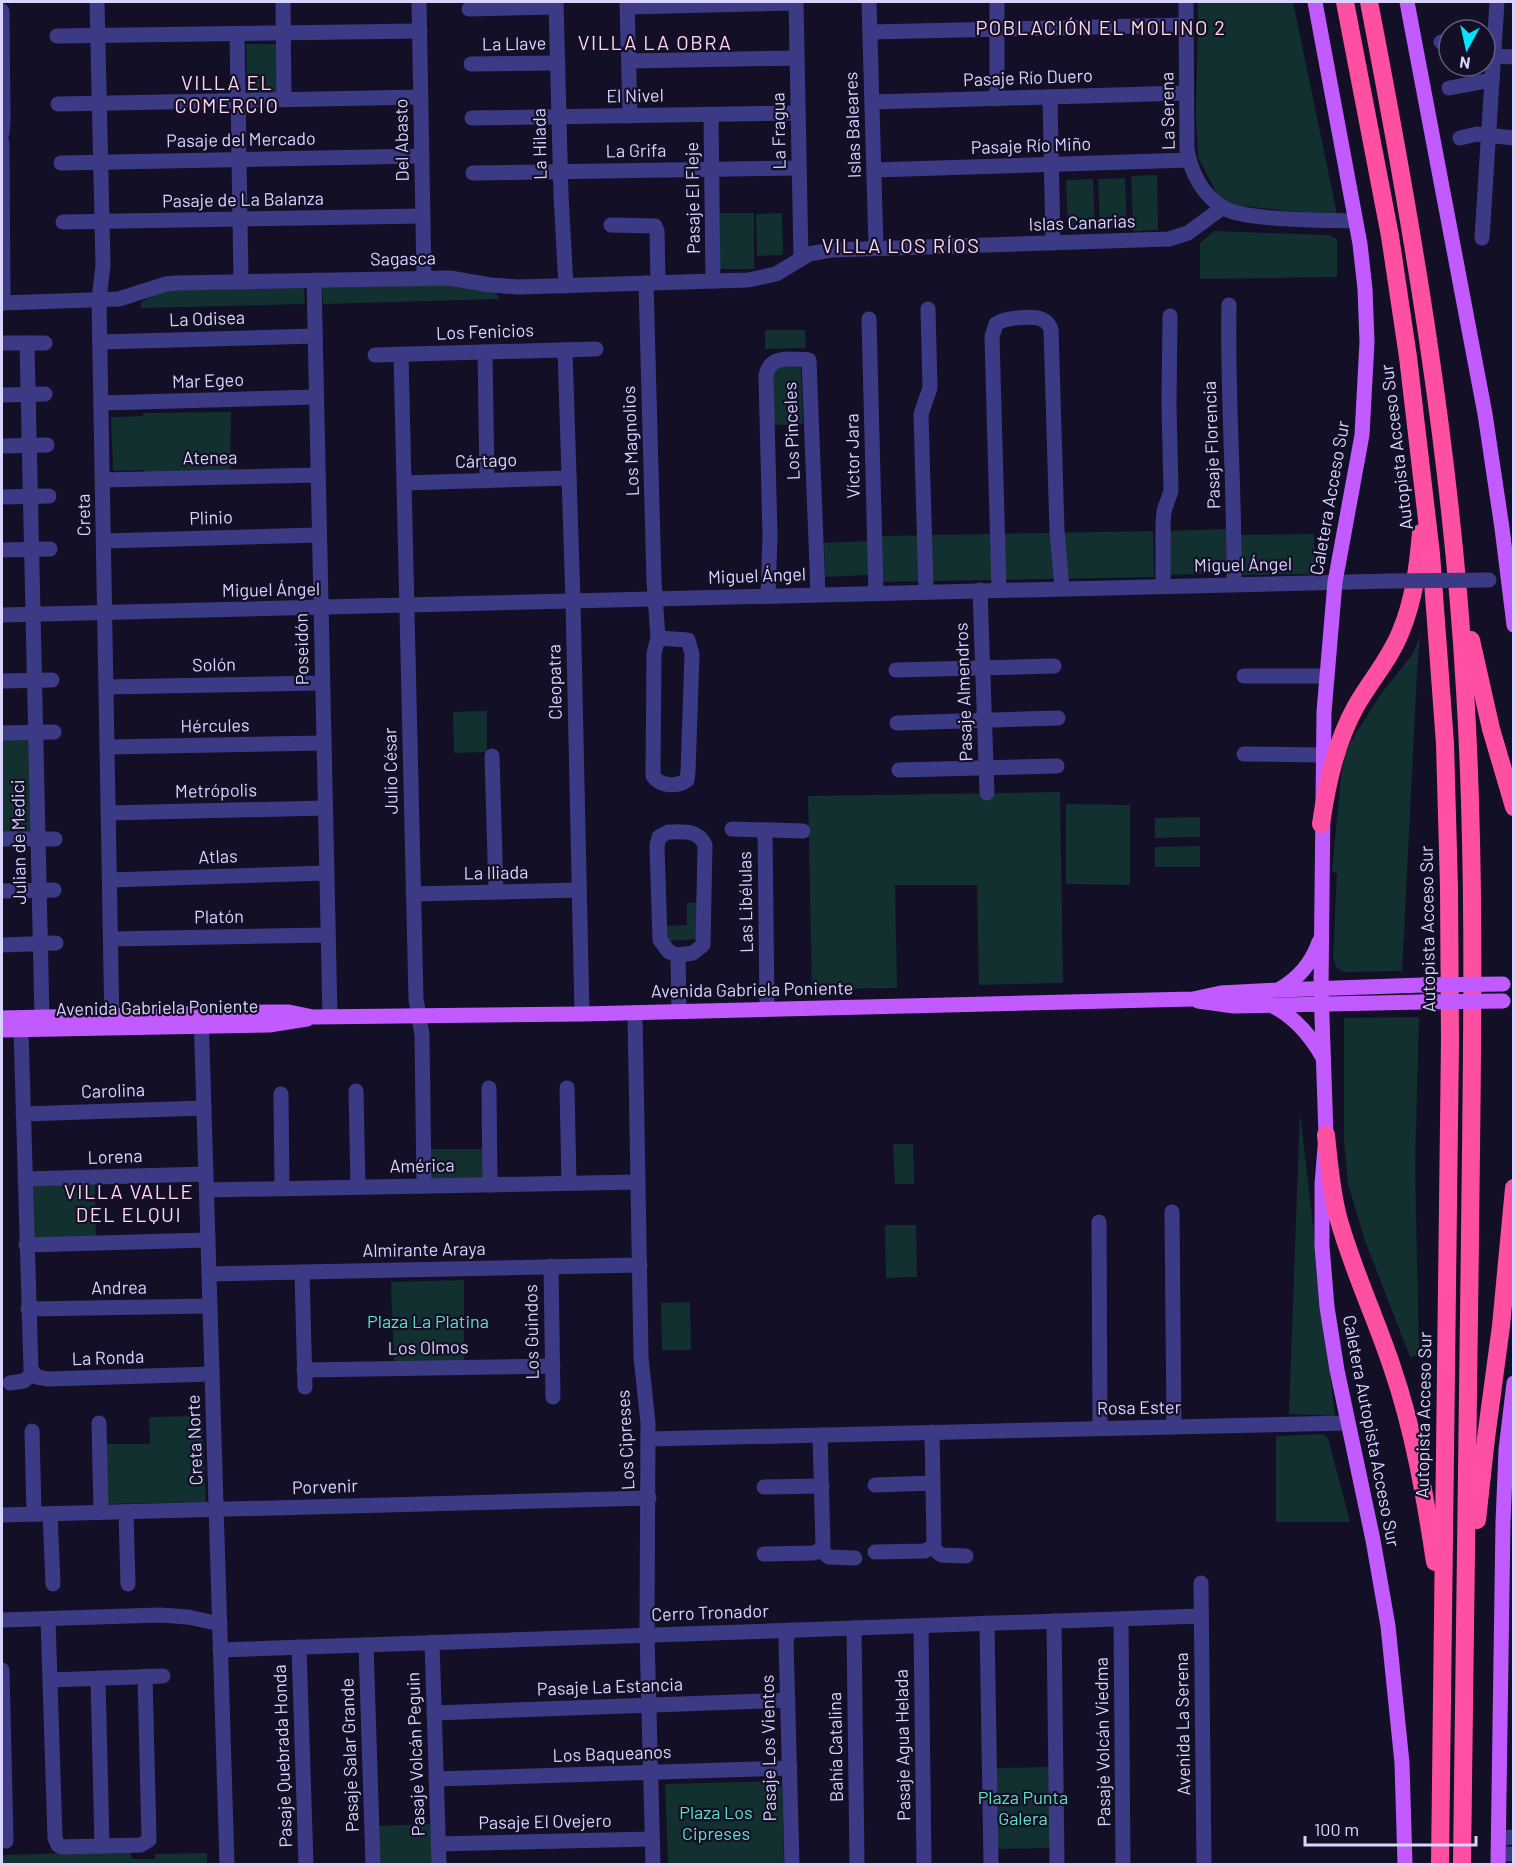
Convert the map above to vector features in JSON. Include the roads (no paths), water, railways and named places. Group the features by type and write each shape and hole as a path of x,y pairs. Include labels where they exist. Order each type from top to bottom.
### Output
{"highway":[{"name":"Autopista Acceso Sur","path":"1345,2 1396,277 1423,477 1442,687 1449,887 1450,1040 1440,1864"},
{"path":"1369,2 1416,260 1435,387 1454,558 1468,749 1473,915 1462,1864"},
{"path":"1321,824 1329,777 1342,735 1358,704 1393,649 1408,613 1419,554 1423,477"},
{"path":"1454,558 1485,704 1514,807"},
{"path":"1326,1136 1329,1171 1338,1216 1395,1375 1417,1453 1443,1616"},
{"path":"1466,1618 1501,1326 1514,1188"}],"main road":[{"name":"Caletera Acceso Sur","path":"1315,2 1363,267 1366,311 1365,404 1358,462 1335,582 1327,676 1322,755 1321,1004"},
{"path":"1407,2 1485,414 1511,579 1514,626"},
{"path":"1279,990 1303,971 1314,955 1321,936"},
{"name":"Avenida Gabriela Poniente","path":"2,1030 112,1022 202,1020 283,1024 313,1017 330,1016 582,1014 1193,999 1221,993 1279,990 1508,983"},
{"name":"Avenida Gabriela Poniente","path":"1193,999 1223,1005 1273,1006 1508,1001"},
{"name":"Caletera Autopista Acceso Sur","path":"1321,1004 1326,1136 1322,1215 1324,1276 1331,1339 1375,1551 1393,1668 1402,1763 1405,1864"},
{"path":"1273,1006 1300,1026 1323,1057"},
{"name":"Avenida Gabriela Poniente","path":"2,1018 42,1017 112,1022"},
{"path":"1503,1857 1506,1838 1507,1652 1503,1522 1514,1383"}],"street":[{"name":"Creta","path":"96,2 103,265 99,300 112,1022"},
{"path":"283,2 284,99"},
{"name":"Del Abasto","path":"419,2 424,278"},
{"path":"630,116 627,4 796,2"},
{"name":"La Fragua","path":"796,2 801,259"},
{"name":"Islas Baleares","path":"869,2 876,248"},
{"path":"997,2 997,99"},
{"name":"La Serena","path":"1186,2 1186,138 1189,160 1200,185 1222,208"},
{"path":"1493,18 1497,2"},
{"path":"469,9 556,4"},
{"name":"La Hilada","path":"556,4 560,172 566,286"},
{"path":"2,11 2,134"},
{"path":"870,32 1186,25"},
{"path":"57,36 420,31"},
{"path":"237,34 241,282"},
{"path":"1497,56 1514,57"},
{"path":"629,61 797,58"},
{"name":"La Llave","path":"471,64 558,63"},
{"path":"1449,88 1492,80 1482,238"},
{"name":"Pasaje Río Duero","path":"872,102 1186,93"},
{"path":"58,104 421,96"},
{"path":"1050,97 1053,243"},
{"name":"El Nivel","path":"472,118 798,113"},
{"name":"Pasaje El Fleje","path":"711,115 713,281"},
{"path":"1460,138 1477,134 1514,138"},
{"path":"2,142 2,303"},
{"name":"Pasaje del Mercado","path":"61,163 422,156"},
{"name":"Pasaje Río Miño","path":"874,170 1189,160"},
{"name":"La Grifa","path":"473,173 800,168"},
{"path":"1222,208 1244,215 1355,221"},
{"name":"Islas Canarias","path":"801,259 825,250 1176,238 1194,229 1222,208"},
{"name":"Pasaje de La Balanza","path":"63,222 423,216"},
{"name":"Los Magnolios","path":"611,225 655,226 657,231 652,282 654,580 658,638 654,653 653,776 662,784 680,785 687,780 688,772 692,654 688,640 658,638"},
{"name":"Sagasca","path":"2,303 128,297 166,284 424,278 462,279 504,287 748,280 767,277 785,270 801,259"},
{"name":"Poseidón","path":"314,280 330,1016"},
{"name":"Pasaje Florencia","path":"1229,305 1228,359 1234,584"},
{"path":"926,591 921,414 930,388 928,309"},
{"path":"1163,586 1164,518 1171,491 1168,405 1170,316"},
{"name":"Víctor Jara","path":"869,319 876,592"},
{"path":"999,590 992,337 996,324 1006,319 1040,319 1047,322 1051,329 1057,531 1062,588"},
{"name":"La Odisea","path":"100,342 315,336"},
{"path":"2,343 45,343"},
{"name":"Julian de Medici","path":"27,343 38,839 47,891 49,944 42,1017"},
{"name":"Los Fenicios","path":"375,355 596,349"},
{"name":"Cleopatra","path":"565,350 582,1014"},
{"path":"485,352 487,481"},
{"name":"Julio César","path":"402,354 413,894 416,999 422,1035 424,1186"},
{"name":"Los Pinceles","path":"768,595 770,536 766,376 773,362 780,359 809,360 818,594"},
{"path":"2,395 45,394"},
{"name":"Mar Egeo","path":"101,403 316,397"},
{"path":"2,446 48,445"},
{"name":"Atenea","path":"102,480 318,475"},
{"name":"Cártago","path":"404,483 569,478"},
{"path":"2,497 49,496"},
{"name":"Plinio","path":"104,541 319,535"},
{"path":"2,550 50,549"},
{"name":"Miguel Ángel","path":"2,615 876,592 1511,579"},
{"name":"Pasaje Almendros","path":"980,590 987,793"},
{"path":"896,670 1054,666"},
{"path":"1244,676 1327,676"},
{"path":"2,681 52,680"},
{"name":"Solón","path":"106,687 322,682"},
{"path":"897,723 1058,718"},
{"path":"2,733 54,732"},
{"name":"Hércules","path":"107,747 324,743"},
{"path":"1244,754 1322,755"},
{"path":"492,756 496,892"},
{"path":"899,770 1057,766"},
{"name":"Metrópolis","path":"108,813 325,808"},
{"name":"Las Libélulas","path":"732,829 803,831"},
{"name":"Las Libélulas","path":"765,830 767,1009"},
{"path":"668,832 698,835 705,845 703,945 693,953 678,955 663,947 658,929 657,846 659,837 668,832"},
{"path":"2,839 54,839"},
{"name":"Atlas","path":"110,880 327,873"},
{"name":"La Iliada","path":"413,894 579,890"},
{"path":"2,891 47,891"},
{"name":"Platón","path":"111,939 328,934"},
{"path":"2,945 49,944"},
{"path":"678,955 679,1011"},
{"name":"Los Cipreses","path":"635,1012 641,1357 648,1416 647,1635 653,1864"},
{"name":"Creta Norte","path":"202,1020 227,1864"},
{"path":"10,1383 20,1382 33,1373 29,1361 21,1030"},
{"path":"489,1088 490,1185"},
{"path":"567,1088 569,1183"},
{"path":"356,1091 358,1187"},
{"path":"281,1094 282,1188"},
{"name":"Carolina","path":"23,1114 204,1108"},
{"name":"Lorena","path":"25,1179 206,1174"},
{"name":"América","path":"207,1190 638,1182"},
{"path":"1172,1212 1174,1426"},
{"path":"1099,1222 1100,1428"},
{"path":"26,1245 208,1240"},
{"name":"Almirante Araya","path":"209,1274 640,1265"},
{"name":"Los Guindos","path":"551,1266 553,1397"},
{"path":"302,1272 304,1387"},
{"name":"Andrea","path":"28,1310 210,1306"},
{"name":"Los Olmos","path":"304,1370 553,1366"},
{"name":"La Ronda","path":"33,1373 37,1377 48,1379 212,1374"},
{"path":"99,1423 101,1512"},
{"name":"Rosa Ester","path":"648,1439 1347,1423"},
{"path":"32,1431 52,1584"},
{"path":"875,1552 925,1551 932,1547 935,1540 932,1432"},
{"path":"764,1554 813,1553 820,1550 823,1542 820,1435"},
{"path":"875,1485 933,1483"},
{"path":"764,1487 822,1485"},
{"name":"Porvenir","path":"2,1515 649,1498"},
{"path":"126,1512 128,1584"},
{"path":"932,1547 940,1555 966,1556"},
{"path":"820,1550 829,1557 855,1558"},
{"name":"Avenida La Serena","path":"1201,1583 1204,1864"},
{"path":"2,1620 167,1615 219,1624"},
{"name":"Cerro Tronador","path":"220,1650 1201,1616"},
{"path":"48,1619 56,1842 62,1846 148,1843 150,1838 145,1677"},
{"name":"Pasaje Volcán Viedma","path":"1121,1619 1123,1864"},
{"path":"1054,1621 1057,1864"},
{"path":"987,1623 991,1864"},
{"name":"Pasaje Agua Helada","path":"921,1626 924,1864"},
{"name":"Bahía Catalina","path":"854,1628 857,1864"},
{"name":"Pasaje Los Vientos","path":"789,1630 786,1641 792,1864"},
{"name":"Pasaje Volcán Peguin","path":"432,1642 439,1864"},
{"name":"Pasaje Salar Grande","path":"366,1645 373,1864"},
{"name":"Pasaje Quebrada Honda","path":"299,1647 306,1864"},
{"path":"2,1670 6,1841"},
{"path":"50,1680 163,1676"},
{"path":"98,1678 102,1846"},
{"name":"Pasaje La Estancia","path":"434,1713 788,1700"},
{"name":"Los Baqueanos","path":"436,1779 790,1768"},
{"name":"Pasaje El Ovejero","path":"438,1844 652,1839"}],"district":[{"name":"POBLACIÓN EL MOLINO 2","path":"1101,28"},
{"name":"VILLA LA OBRA","path":"655,43"},
{"name":"VILLA EL COMERCIO","path":"227,94"},
{"name":"VILLA LOS RÍOS","path":"901,246"},
{"name":"VILLA VALLE DEL ELQUI","path":"129,1204"}],"park label":[{"name":"Plaza La Platina","path":"428,1322"},
{"name":"Plaza Punta Galera","path":"1023,1808"},
{"name":"Plaza Los Cipreses","path":"716,1823"}]}
